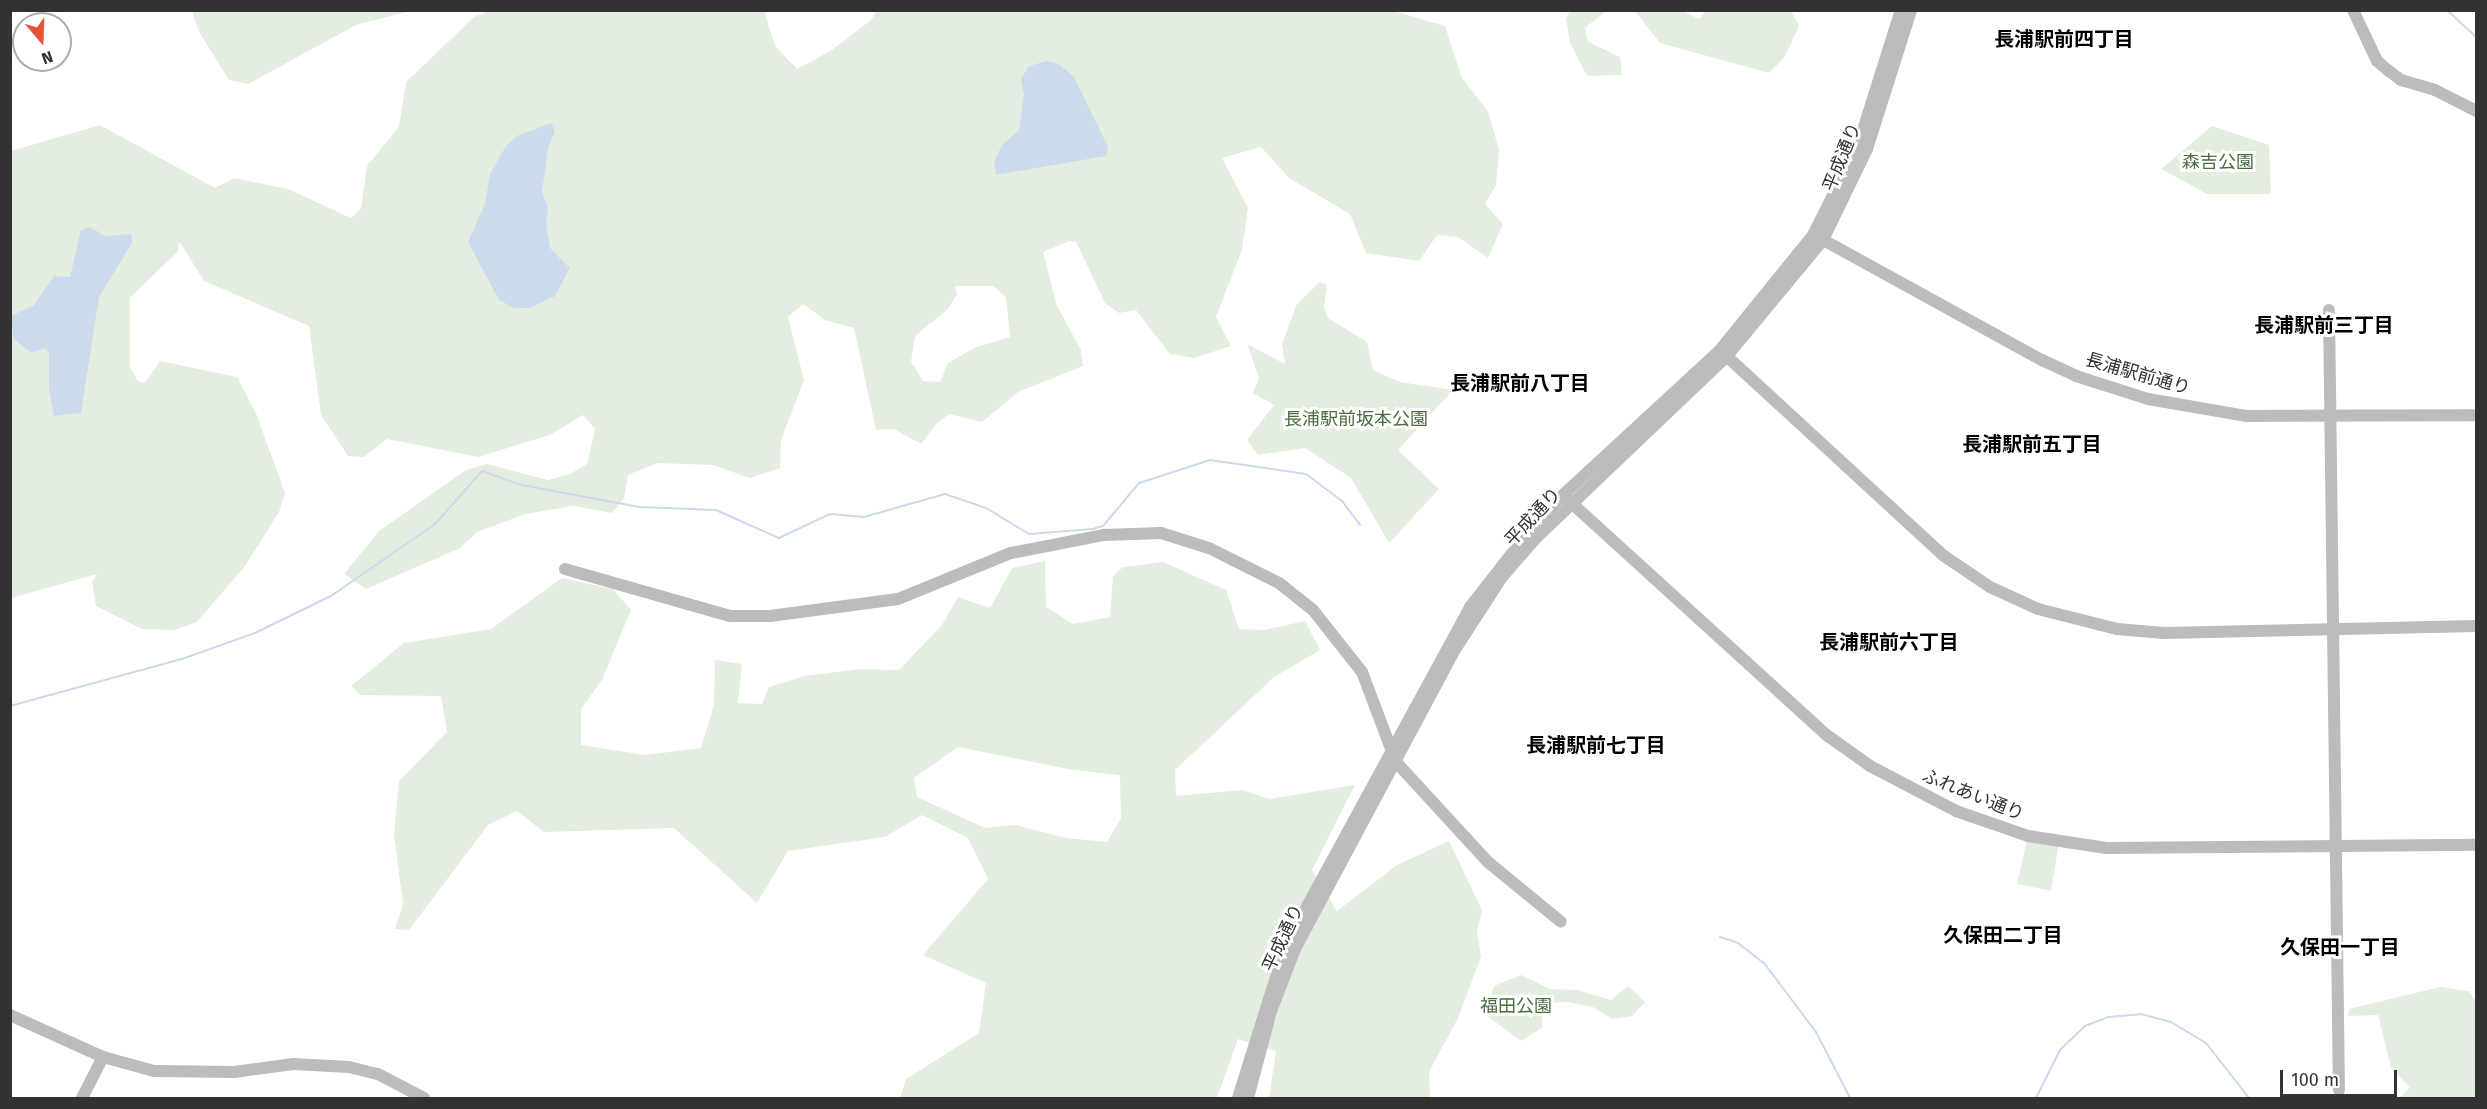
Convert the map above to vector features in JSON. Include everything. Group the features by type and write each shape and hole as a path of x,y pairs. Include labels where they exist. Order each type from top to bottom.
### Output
{"street":[{"name":"平成通り","path":"1818,238 1858,146 1901,10"},
{"name":"平成通り","path":"1238,1098 1286,945 1470,607 1528,533 1724,353 1818,238 1867,149 1911,10"},
{"path":"2353,10 2377,61 2401,80 2435,90 2476,111"},
{"name":"長浦駅前通り","path":"1818,238 2024,351 2102,385 2179,406 2246,416 2476,415"},
{"path":"2329,310 2339,1090"},
{"path":"1724,353 1896,516 1964,571 2011,598 2061,617 2145,632 2476,626"},
{"name":"平成通り","path":"1248,1098 1271,1011 1295,949 1456,648 1502,577 1567,498"},
{"name":"ふれあい通り","path":"1567,498 1803,716 1851,754 1937,803 2028,836 2080,846 2146,850 2476,845"},
{"path":"565,568 730,616 770,616 898,599 1011,553 1104,535 1161,533 1219,553 1279,583 1313,610 1362,672 1396,762 1488,862 1561,922"},
{"path":"10,1015 103,1057 154,1071 194,1073 300,1064 349,1067 378,1074 424,1098"},
{"path":"82,1098 103,1057"}],"green space":[{"path":"192,10 410,11 356,25 248,84 229,80 199,32"},
{"path":"491,10 764,11 775,46 797,69 832,50 871,20 877,11 1393,11 1445,26 1462,78 1488,111 1499,150 1496,185 1485,204 1503,224 1488,258 1458,237 1437,235 1419,261 1366,253 1350,214 1289,178 1261,147 1222,158 1248,208 1242,250 1216,317 1231,346 1194,358 1170,354 1136,310 1119,313 1105,303 1076,242 1069,241 1043,252 1057,306 1081,350 1083,366 1018,392 982,422 949,414 936,424 921,444 894,429 876,430 854,328 825,320 803,304 788,317 804,380 781,440 780,468 750,478 713,465 657,463 628,475 624,498 612,513 574,506 525,514 477,532 460,548 366,589 344,574 379,531 466,470 487,464 548,480 570,474 587,464 595,429 583,415 550,435 478,457 387,439 364,457 348,456 321,415 309,326 204,281 179,241 178,251 130,298 130,367 138,381 145,383 160,361 237,377 256,413 285,493 279,512 245,566 197,622 174,630 142,629 96,606 92,582 97,574 11,598 11,151 100,125 215,188 234,178 288,189 351,218 361,208 367,166 399,127 406,82 474,17","holes":["955,286 993,286 1006,297 1010,337 974,348 948,363 940,382 923,381 911,362 915,336 948,309 957,294"]},
{"path":"1570,11 1606,11 1585,28 1588,42 1620,57 1622,75 1587,76 1570,43 1566,19"},
{"path":"1635,11 1683,11 1699,19 1706,11 1791,11 1799,26 1784,58 1769,73 1660,43"},
{"name":"森吉公園","path":"2212,126 2269,145 2271,194 2207,194 2161,169"},
{"name":"長浦駅前坂本公園","path":"1320,282 1327,285 1324,307 1328,318 1367,342 1373,370 1400,382 1453,390 1398,450 1439,489 1389,543 1351,478 1305,448 1258,455 1247,440 1274,405 1253,393 1259,378 1247,344 1285,364 1282,344 1297,304"},
{"path":"1045,561 1046,607 1073,624 1110,617 1113,576 1123,567 1163,562 1226,590 1239,629 1264,630 1305,621 1320,650 1274,677 1175,770 1176,796 1243,790 1269,799 1355,785 1312,870 1337,911 1397,865 1449,841 1482,910 1477,932 1481,957 1458,1018 1429,1072 1430,1098 1269,1098 1276,1051 1238,1039 1217,1098 900,1098 906,1079 979,1033 986,983 923,955 988,879 968,838 922,815 885,837 788,851 757,903 674,828 544,832 517,811 488,825 409,930 395,929 403,904 394,834 399,781 447,732 441,696 361,695 351,686 404,643 491,629 562,578 613,589 631,610 602,680 581,709 581,745 645,755 701,748 714,705 715,660 742,664 738,703 762,704 769,687 804,676 860,669 899,670 942,625 958,597 990,608 1012,568","holes":["958,747 1073,770 1120,775 1121,818 1107,842 1066,838 1015,825 985,828 917,797 914,778"]},
{"path":"2028,836 2059,842 2051,891 2017,884"},
{"name":"福田公園","path":"1521,975 1550,989 1577,990 1611,1000 1628,986 1645,1002 1632,1016 1612,1019 1593,1007 1568,1002 1548,1003 1542,1015 1542,1028 1521,1041 1486,1015 1494,986"},
{"path":"2440,987 2469,991 2476,1002 2476,1098 2399,1098 2410,1087 2391,1068 2378,1015 2348,1016 2349,1009"}],"water":[{"path":"1047,61 1060,65 1074,77 1108,147 1106,156 996,175 994,162 1002,145 1019,130 1024,95 1021,79 1029,66"},
{"path":"551,123 555,131 548,148 542,192 548,208 546,222 550,248 570,268 555,296 530,308 514,308 499,300 468,242 485,204 490,174 506,146 517,136"},
{"path":"90,227 105,236 131,234 132,243 99,297 81,413 54,416 49,389 49,353 45,348 31,353 14,339 11,316 34,305 54,276 70,277 81,230"}],"waterway":[{"path":"2447,10 2476,37"},
{"path":"10,706 182,659 255,633 331,596 435,524 482,471 517,484 639,507 716,510 779,538 830,514 864,517 945,494 986,508 1029,534 1093,529 1103,526 1139,483 1210,460 1306,474 1342,501 1360,525"},
{"path":"1720,937 1738,943 1764,963 1816,1032 1850,1098"},
{"path":"2036,1098 2060,1050 2085,1026 2109,1017 2141,1014 2171,1022 2206,1043 2249,1098"}],"district":[{"name":"長浦駅前四丁目","path":"2064,39"},
{"name":"長浦駅前三丁目","path":"2324,325"},
{"name":"長浦駅前八丁目","path":"1520,383"},
{"name":"長浦駅前五丁目","path":"2032,444"},
{"name":"長浦駅前六丁目","path":"1889,642"},
{"name":"長浦駅前七丁目","path":"1596,745"},
{"name":"久保田二丁目","path":"2003,935"},
{"name":"久保田一丁目","path":"2340,947"}]}
